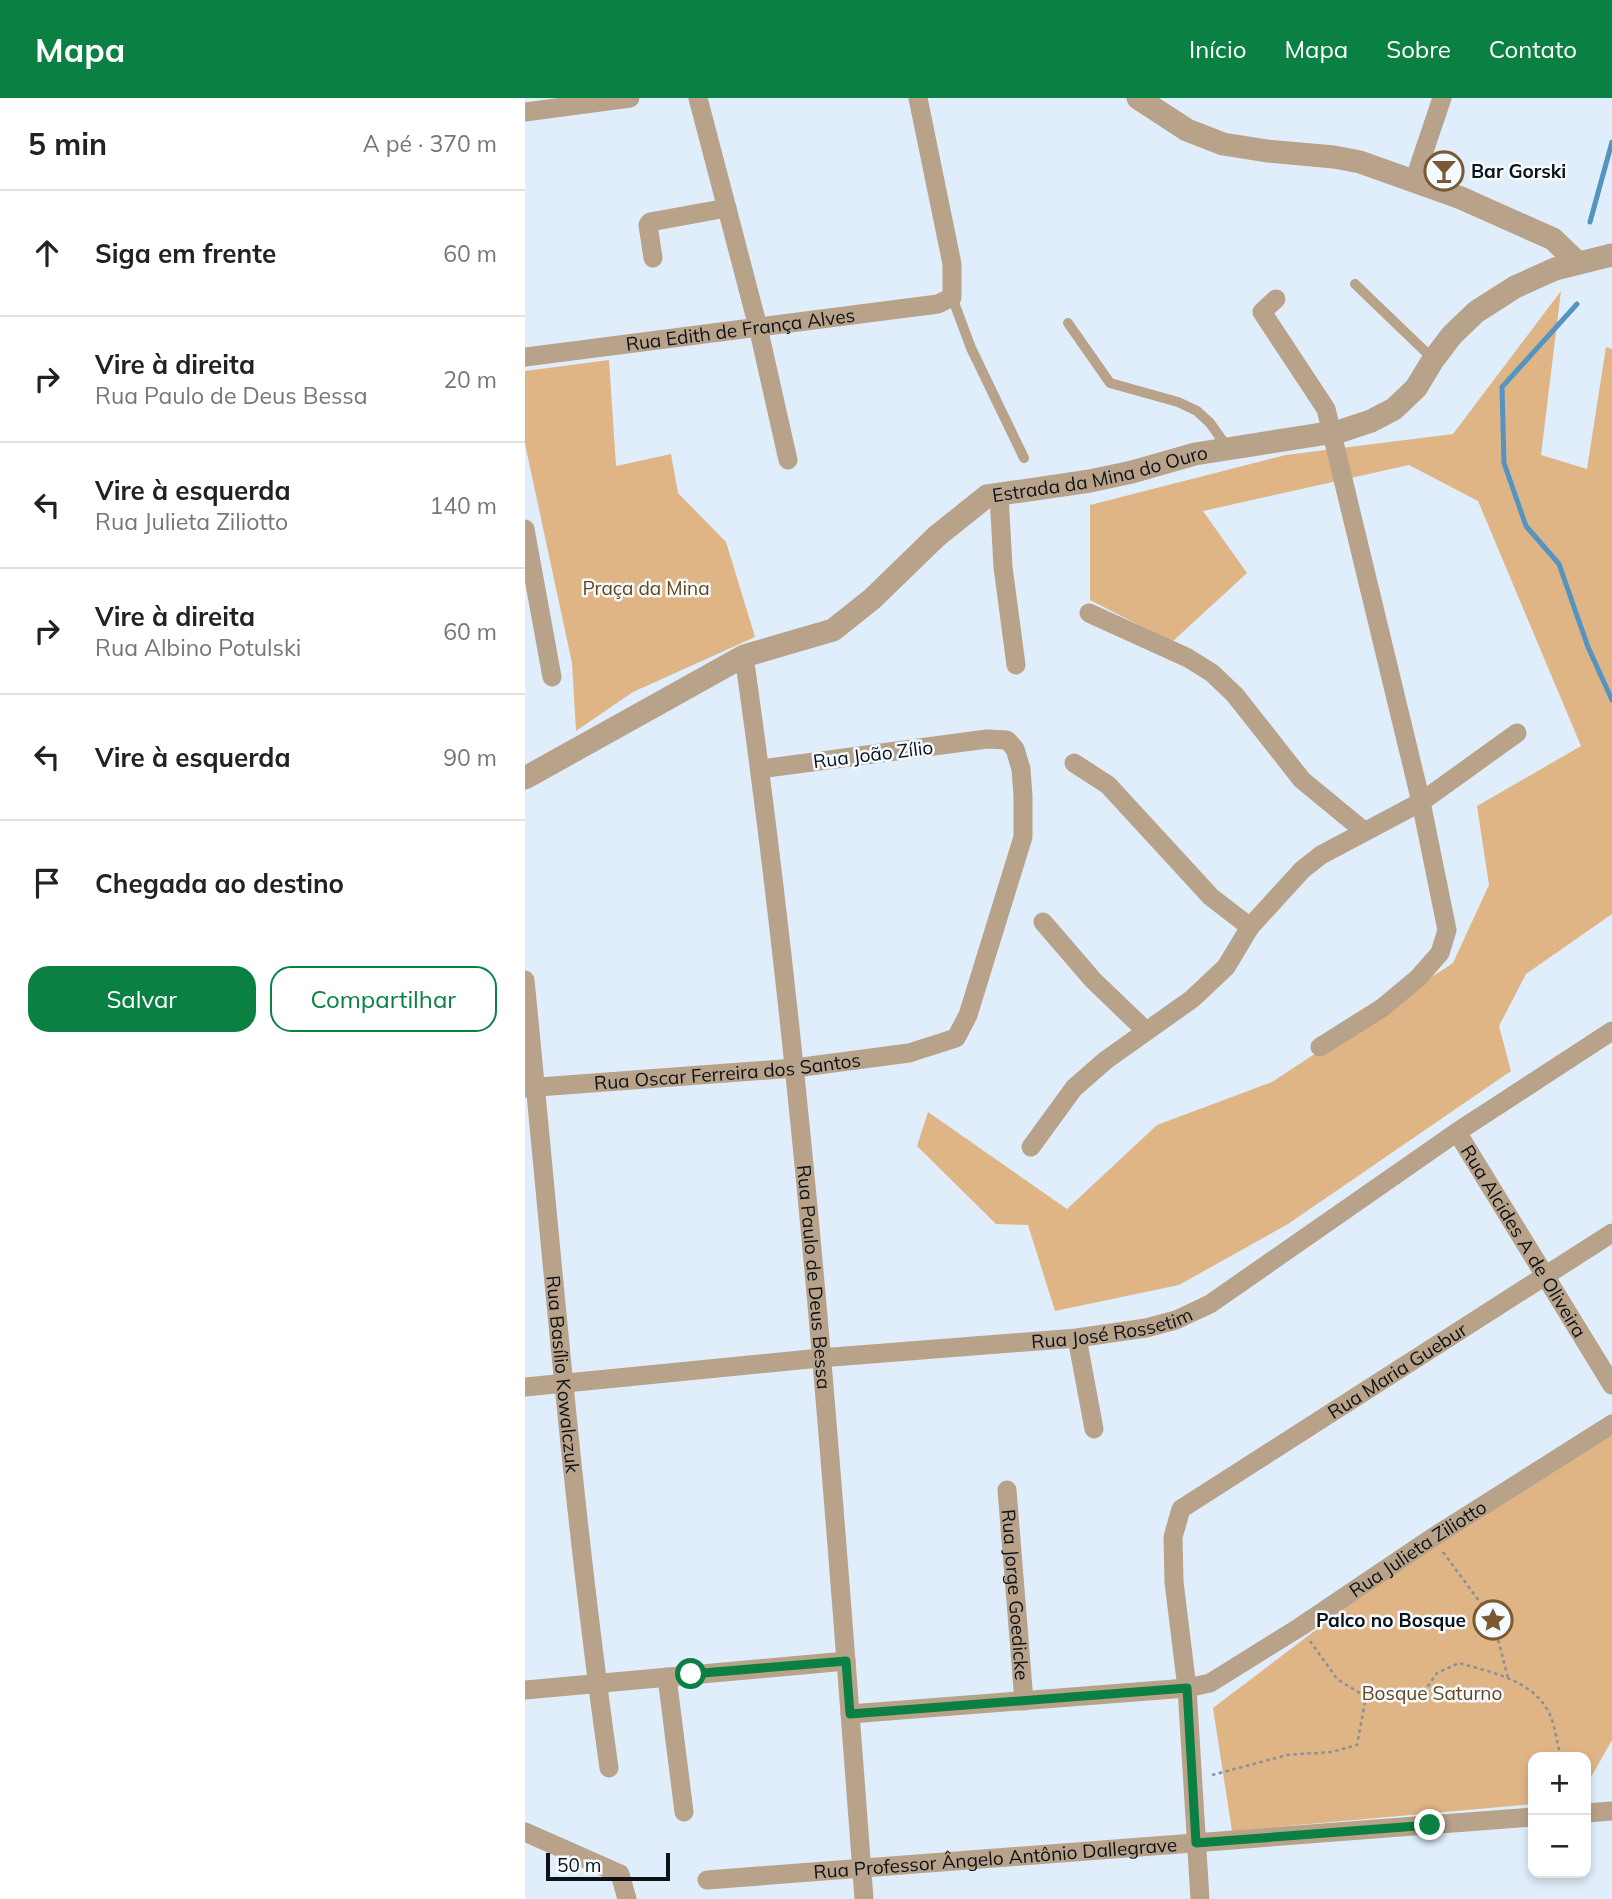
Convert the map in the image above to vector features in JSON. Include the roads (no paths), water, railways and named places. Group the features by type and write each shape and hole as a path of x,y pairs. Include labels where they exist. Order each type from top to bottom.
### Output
{"street":[{"path":"525,112 630,98"},
{"path":"698,98 758,327 788,460"},
{"path":"918,98 952,264 952,296"},
{"path":"1138,98 1187,130 1223,144 1360,162 1461,198 1553,240 1579,263"},
{"path":"1414,181 1442,98"},
{"path":"653,258 648,225 650,222 727,208"},
{"name":"Estrada da Mina do Ouro","path":"525,778 744,656 833,630 872,599 937,536 988,496 1132,472 1227,447 1331,432 1371,421 1394,410 1416,388 1452,335 1476,312 1515,286 1555,269 1612,255"},
{"name":"Rua Edith de França Alves","path":"525,357 939,303 952,296"},
{"path":"1276,299 1262,312 1326,409 1421,802 1447,930 1440,953 1418,978 1381,1008 1321,1047"},
{"path":"999,495 1003,567 1016,665"},
{"path":"526,537 552,677"},
{"path":"1089,613 1188,658 1213,673 1235,695 1302,780 1364,831"},
{"name":"Rua Paulo de Deus Bessa","path":"744,656 795,1068 832,1463 864,1899"},
{"path":"1031,1147 1074,1088 1146,1031 1192,999 1226,967 1250,927 1302,870 1321,855 1421,802 1517,733"},
{"name":"Rua João Zílio","path":"760,769 987,739"},
{"name":"Rua Oscar Ferreira dos Santos","path":"530,1087 795,1068 909,1053 956,1038 968,1015 1023,837 1021,769 1015,749 1007,740 987,739"},
{"path":"1075,763 1108,785 1212,897 1250,927"},
{"path":"1043,922 1093,980 1146,1031"},
{"name":"Rua Basílio Kowalczuk","path":"525,980 530,1087 597,1683 609,1768"},
{"name":"Rua José Rossetim","path":"525,1387 820,1357 1077,1338 1146,1328 1176,1320 1210,1304 1457,1132 1612,1031"},
{"name":"Rua Alcides A de Oliveira","path":"1457,1132 1612,1385"},
{"name":"Rua Maria Guebur","path":"1187,1688 1174,1583 1173,1536 1181,1508 1612,1233"},
{"path":"1077,1338 1094,1429"},
{"name":"Rua Julieta Ziliotto","path":"850,1714 1187,1688 1210,1683 1612,1424"},
{"name":"Rua Jorge Goedicke","path":"1007,1490 1024,1701"},
{"path":"525,1690 846,1661"},
{"path":"667,1677 684,1812"},
{"path":"1187,1688 1200,1899"},
{"path":"1591,1813 1612,1811"},
{"name":"Rua Professor Ângelo Antônio Dallegrave","path":"707,1880 1528,1817"},
{"path":"525,1832 528,1831 620,1874 627,1899"}],"lane":[{"path":"1355,284 1433,360"},
{"path":"952,296 971,348 1024,458"},
{"path":"1068,323 1110,383 1178,402 1197,411 1210,423 1227,447"}],"waterway":[{"path":"1590,222 1612,142"},
{"path":"1577,304 1502,387 1504,463 1526,526 1559,564 1588,647 1612,700"}],"place":[{"name":"Bar Gorski","path":"1444,171"},
{"name":"Palco no Bosque","path":"1493,1620"}],"park label":[{"name":"Praça da Mina","path":"646,588"},
{"name":"Bosque Saturno","path":"1432,1693"}]}
